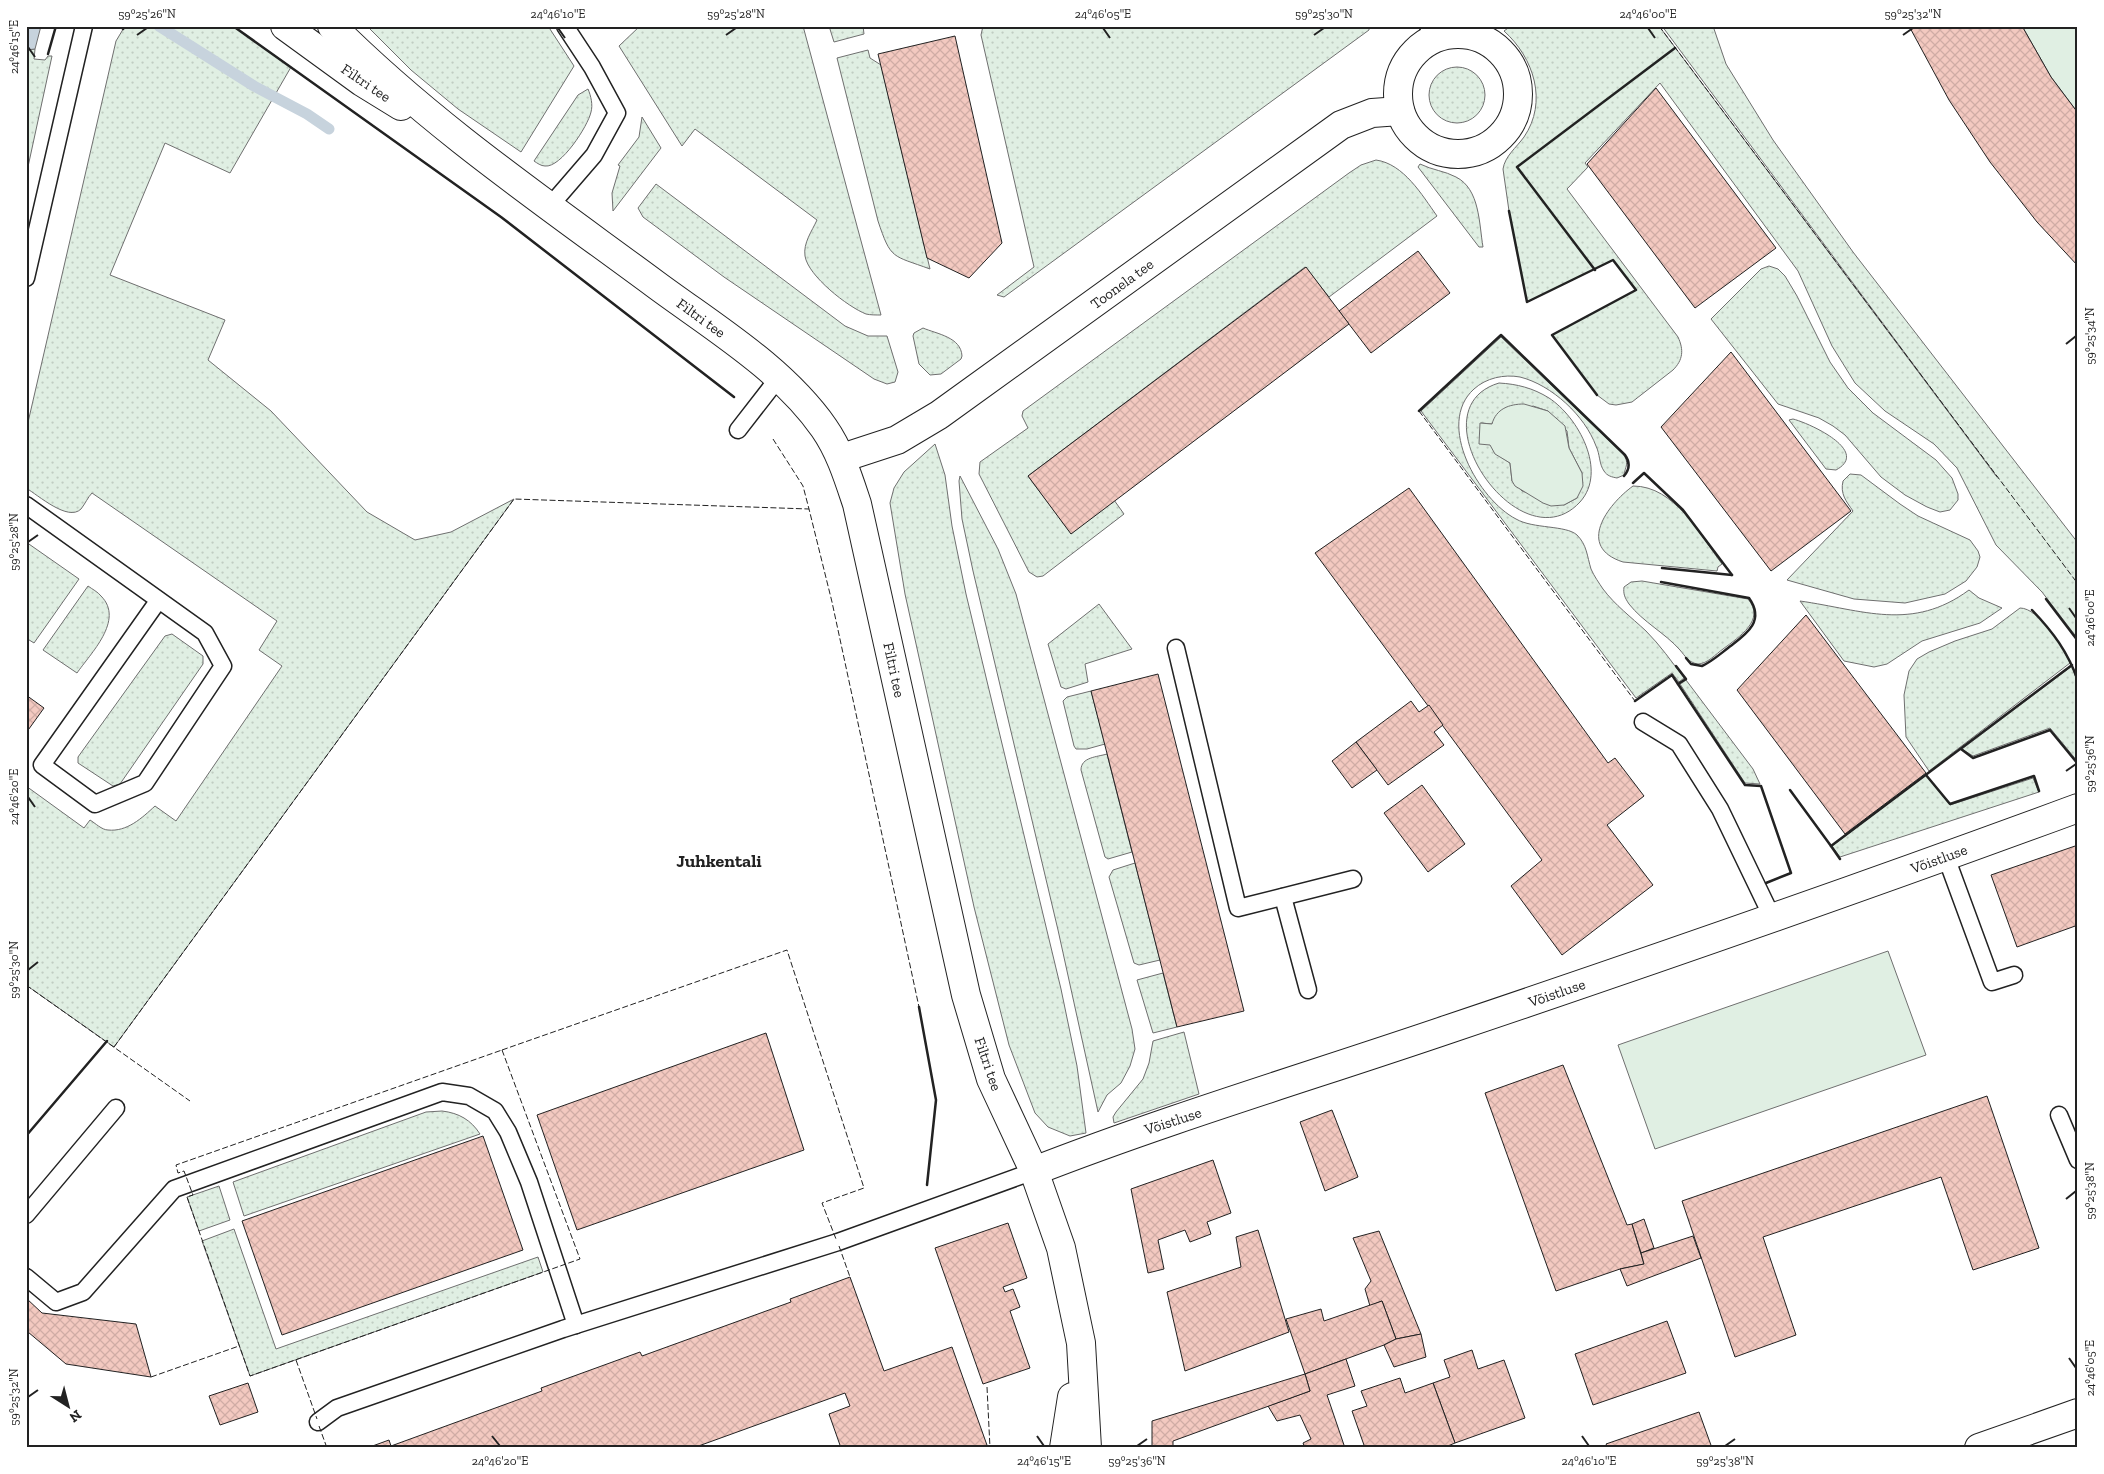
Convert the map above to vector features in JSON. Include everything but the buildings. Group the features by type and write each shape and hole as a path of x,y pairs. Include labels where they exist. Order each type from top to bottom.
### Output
{"street":[{"name":"Filtri tee","path":"285,26 362,82 474,151 780,376 824,428 842,458 857,504 966,995 991,1079 1034,1171 1061,1248 1081,1343 1086,1448"},
{"name":"Filtri tee","path":"332,26 474,151"},
{"path":"1431,32 1471,36 1488,42 1502,54 1512,69 1518,86 1517,104 1512,122 1501,136 1486,148 1469,154 1451,154 1434,150 1419,140 1407,127 1400,111 1398,97 1399,82 1411,56 1422,46 1431,32"},
{"name":"Toonela tee","path":"842,458 897,440 939,415 1341,126 1372,113 1400,111"},
{"name":"Võistluse","path":"1034,1171 1111,1141 1415,1041 1773,919 2078,808"},
{"name":"Filtri tee","path":"1064,1448 1081,1343"},
{"path":"1979,1448 2078,1413"}],"lane":[{"path":"26,278 84,26"},
{"path":"550,206 594,155 617,113 592,67 566,26"},
{"path":"738,430 780,376"},
{"path":"26,505 158,601 206,633 224,666 145,783 95,804 42,765 158,601"},
{"path":"1176,648 1238,908 1353,880"},
{"path":"1643,722 1679,744 1720,809 1773,919"},
{"path":"1946,857 1992,982 2014,975"},
{"path":"1283,897 1308,990"},
{"path":"26,1276 56,1302 83,1292 174,1189 442,1092 469,1096 495,1111 508,1132 528,1182 576,1325"},
{"path":"26,1215 116,1108"},
{"path":"2059,1115 2078,1160"},
{"path":"318,1422 337,1408 576,1325 838,1242 1034,1171"}],"green space":[{"path":"125,26 233,26 291,67 230,173 165,143 110,275 225,320 208,360 271,411 367,512 415,540 451,532 514,499 114,1047 26,985 26,786 84,828 90,820 106,830 122,829 139,819 155,806 176,821 282,666 259,650 277,621 92,493 81,509 69,512 53,506 26,488 26,431 116,41"},
{"path":"367,26 548,26 574,66 521,152 458,109 411,70"},
{"path":"640,26 803,26 881,315 866,314 849,305 813,273 805,256 805,246 817,220 695,129 682,146 619,46"},
{"path":"829,26 863,26 864,34 834,42"},
{"path":"983,26 1369,26 1369,30 1004,297 997,295 1034,267 981,35"},
{"path":"1511,26 1659,26 1997,477 1662,26 1713,26 1726,64 1773,140 1853,252 2078,543 2078,639 2042,592 1996,545 1957,468 1934,444 1885,411 1855,383 1832,346 1798,271 1660,83 1585,163 1588,167 1567,189 1678,337 1682,355 1673,370 1632,402 1616,405 1609,404 1597,395 1552,335 1636,290 1613,260 1527,302 1509,211 1503,169 1508,156 1524,137 1531,124 1536,95 1530,67 1523,54 1504,31"},
{"path":"2022,26 2078,26 2078,113 2051,77"},
{"path":"35,49 34,59 45,60 48,56 52,56 26,176 26,50"},
{"path":"868,50 870,58 881,65 930,269 900,258 890,250 878,221 837,58"},
{"path":"1457,67 1468,69 1477,75 1483,84 1485,95 1483,106 1477,115 1468,121 1457,123 1446,121 1437,115 1431,106 1429,95 1431,84 1437,75 1446,69"},
{"path":"588,89 592,106 591,112 585,127 573,145 559,160 551,165 544,166 534,161 578,95"},
{"path":"642,117 661,148 613,211 612,193 620,166 618,165 639,137"},
{"path":"1376,160 1395,167 1404,174 1437,216 1329,297 1305,267 1028,476 1071,533 1114,500 1124,514 1043,576 1037,577 1029,572 979,474 980,462 1028,428 1022,416 1023,411 1349,173 1361,165"},
{"path":"1420,164 1456,177 1470,190 1477,208 1483,247 1479,247 1418,167"},
{"path":"656,184 845,326 868,336 887,336 898,372 895,382 887,384 874,379 724,277 643,217 638,208"},
{"path":"1769,266 1778,269 1785,276 1830,362 1848,388 1873,413 1936,460 1952,478 1958,494 1958,500 1950,510 1940,512 1905,495 1881,477 1845,435 1833,426 1819,418 1778,404 1711,319 1761,269"},
{"path":"923,328 953,340 961,350 961,359 941,374 930,375 919,364 913,336 914,333"},
{"path":"1501,337 1623,454 1626,460 1624,475 1617,478 1605,473 1591,435 1576,413 1566,403 1544,387 1532,381 1514,376 1484,382 1474,389 1463,404 1459,421 1460,441 1466,460 1488,496 1516,519 1531,524 1565,530 1577,535 1585,547 1592,572 1603,589 1661,648 1684,678 1679,682 1672,673 1636,698 1421,411"},
{"path":"1499,383 1525,387 1549,398 1560,407 1579,431 1590,460 1591,475 1588,489 1580,502 1556,517 1530,514 1505,500 1484,477 1471,449 1467,422 1475,398","holes":["1533,406 1548,411 1567,431 1569,448 1582,473 1577,498 1564,505 1522,491 1512,481 1510,463 1492,447 1481,423 1492,424"]},
{"path":"1524,404 1548,411 1565,426 1569,448 1582,473 1583,486 1577,498 1564,505 1551,506 1543,503 1515,486 1512,481 1510,463 1495,454 1490,445 1479,444 1480,423 1492,424 1504,408"},
{"path":"1793,419 1811,426 1834,439 1842,447 1846,455 1845,463 1836,470 1826,469 1789,420"},
{"path":"935,444 945,475 952,526 966,594 1061,989 1077,1066 1086,1133 1070,1136 1048,1127 1035,1113 1009,1045 974,907 905,594 890,503 894,488 904,472"},
{"path":"1850,474 1861,475 1918,516 1970,540 1980,557 1977,567 1966,581 1945,594 1905,603 1854,599 1787,580 1853,511 1846,501 1842,490 1843,481"},
{"path":"960,476 998,549 1016,594 1132,1029 1135,1049 1130,1066 1121,1083 1107,1095 1098,1112 1058,930 973,571 962,519"},
{"path":"1633,486 1648,488 1662,494 1685,514 1722,564 1718,567 1717,571 1623,562 1609,555 1601,546 1599,536 1601,526 1606,514 1614,504"},
{"path":"26,542 79,579 34,643 26,638"},
{"path":"1642,581 1748,599 1753,607 1752,621 1743,633 1711,658 1701,664 1692,662 1641,616 1625,598 1624,587 1631,582"},
{"path":"88,586 101,596 107,605 109,615 107,626 97,647 77,673 43,650"},
{"path":"1969,590 1979,598 2002,608 1980,623 1922,641 1887,664 1874,667 1844,661 1800,601 1866,613 1907,614 1927,611 1948,603"},
{"path":"1099,604 1132,649 1085,664 1088,682 1066,689 1061,687 1048,644"},
{"path":"2020,608 2035,614 2042,621 2062,648 2070,663 1929,771 1906,737 1904,695 1909,671 1917,659 1929,652 1992,629"},
{"path":"172,634 203,656 203,664 120,784 113,786 78,763 78,757 165,636"},
{"path":"2072,666 2078,684 2078,762 2050,728 1973,756 1962,749"},
{"path":"1686,680 1753,769 1760,784 1745,783 1680,684"},
{"path":"1091,691 1105,744 1087,749 1076,749 1063,701 1067,697"},
{"path":"1107,754 1132,852 1108,859 1105,857 1081,770 1084,762 1087,760"},
{"path":"1926,775 1950,805 2033,778 2039,792 1840,857 1832,846"},
{"path":"1135,863 1160,960 1139,965 1134,963 1109,877 1113,870"},
{"path":"1888,951 1926,1055 1655,1149 1618,1045"},
{"path":"1163,973 1177,1027 1153,1033 1137,980"},
{"path":"1184,1032 1199,1094 1114,1123 1113,1117 1116,1112 1143,1079 1149,1063 1153,1041"},
{"path":"442,1111 454,1113 464,1118 480,1134 244,1216 233,1182 426,1112"},
{"path":"219,1186 230,1220 199,1231 187,1197"},
{"path":"234,1229 276,1349 538,1257 543,1272 250,1376 202,1241"}],"shaded area":[{"path":"26,26 41,26 35,49 26,50"}],"waterway":[{"path":"159,26 254,86 307,114 329,129"}],"fence":[{"path":"1659,26 2078,584"},
{"path":"1419,411 1635,701"},
{"path":"773,439 803,486 809,509 832,602 919,1007"},
{"path":"114,1047 514,499 809,509"},
{"path":"502,1050 787,950 864,1188 822,1203 836,1239"},
{"path":"26,985 190,1101"},
{"path":"502,1050 580,1259 250,1376 187,1197 193,1195 184,1171 178,1173 176,1165 502,1050"},
{"path":"839,1246 850,1277"},
{"path":"151,1377 239,1346"},
{"path":"296,1360 317,1419"},
{"path":"987,1387 990,1448"},
{"path":"319,1426 327,1448"}],"wall":[{"path":"48,54 56,26"},
{"path":"233,26 501,217 734,397"},
{"path":"1595,270 1517,167 1675,48"},
{"path":"1509,211 1527,302 1613,260 1636,290 1552,335 1597,395"},
{"path":"1419,411 1501,335 1625,455 1629,466 1624,476"},
{"path":"1633,483 1644,473 1683,510 1732,575"},
{"path":"1662,568 1732,575"},
{"path":"1661,582 1749,598 1754,607 1754,621 1747,633 1718,656 1702,666 1691,664 1686,658"},
{"path":"2046,599 2078,641"},
{"path":"2032,610 2059,643 2070,661 2078,681"},
{"path":"1840,859 1831,846 2072,665"},
{"path":"1676,666 1686,679 1678,684"},
{"path":"1635,701 1672,675 1745,785 1761,786 1791,873 1766,883"},
{"path":"1961,749 1973,758 2050,730 2078,764"},
{"path":"1926,775 1950,804 2034,776 2039,791"},
{"path":"1790,790 1831,846"},
{"path":"919,1007 936,1100 927,1185"},
{"path":"26,1136 107,1041"}],"district":[{"name":"Juhkentali","path":"719,861"}]}
